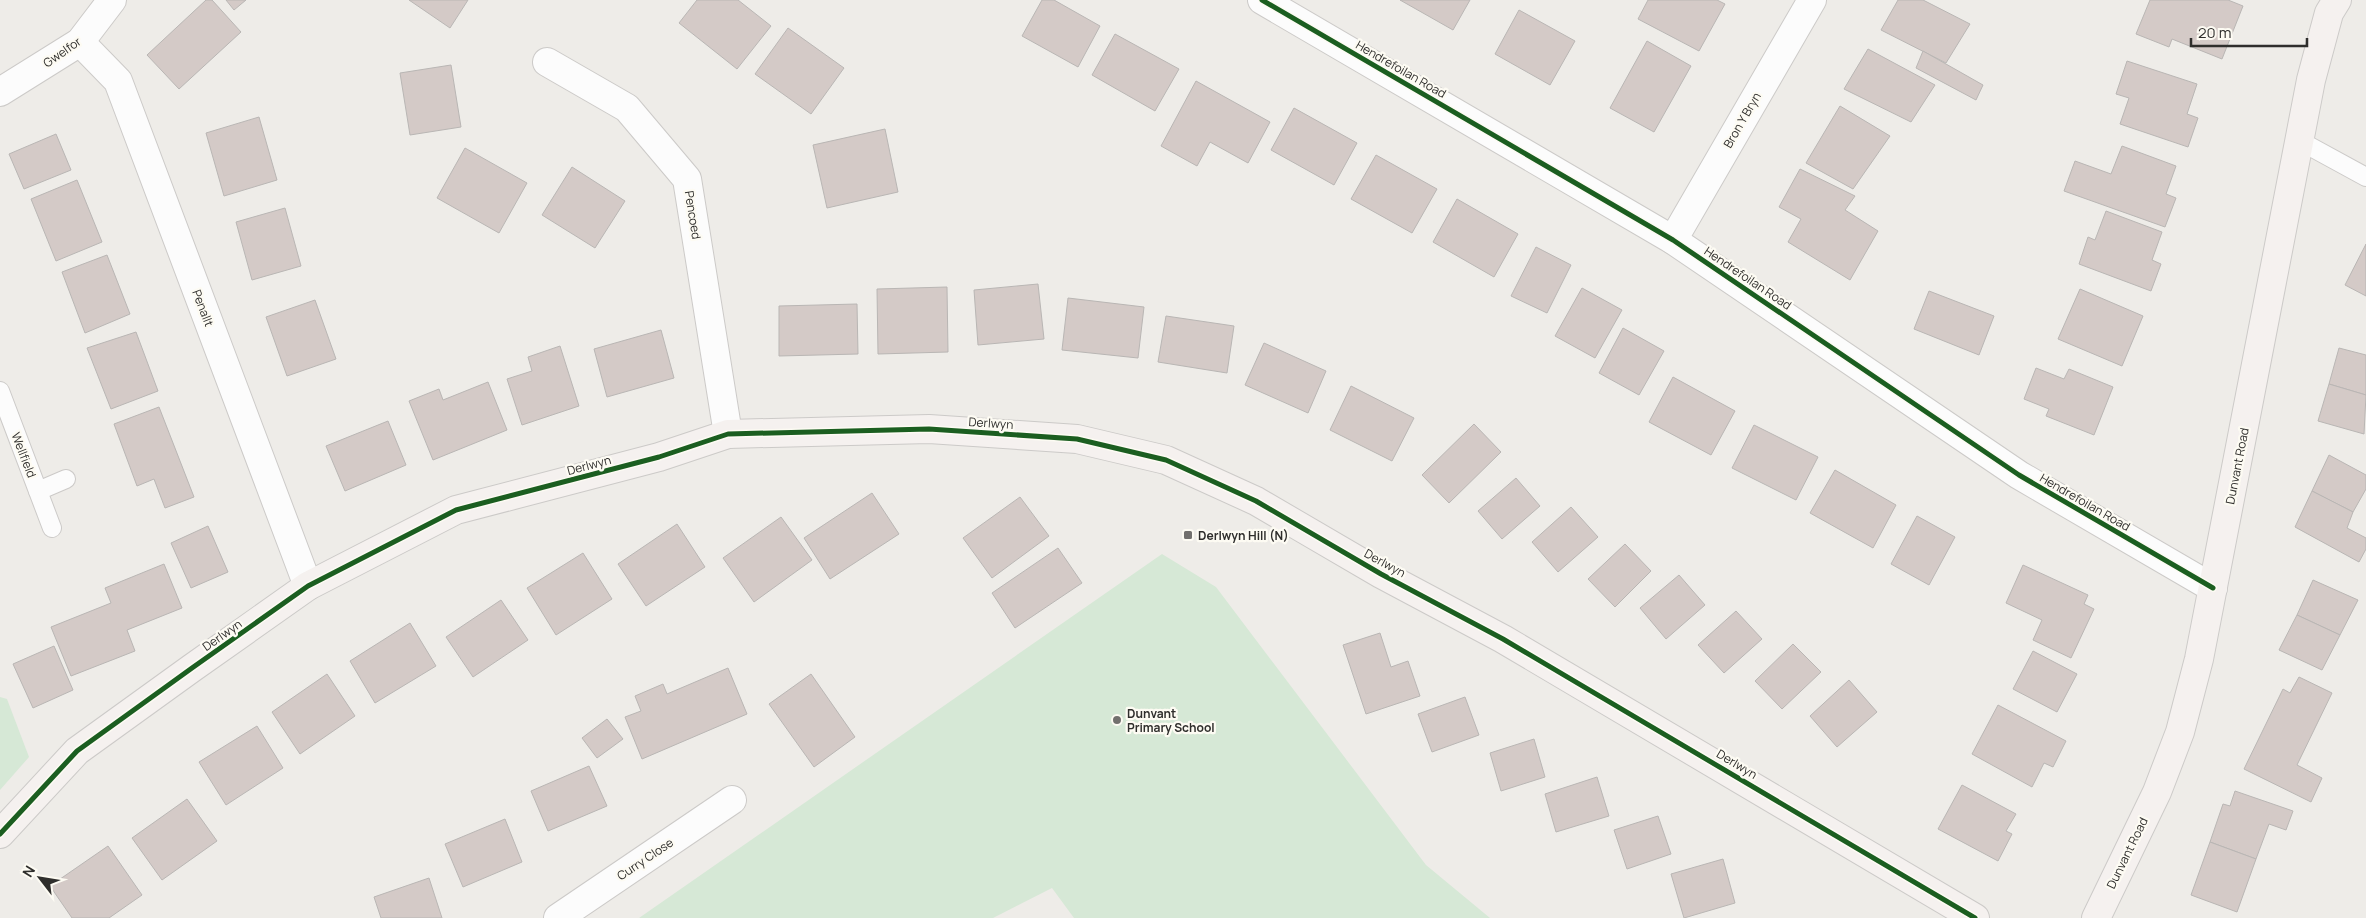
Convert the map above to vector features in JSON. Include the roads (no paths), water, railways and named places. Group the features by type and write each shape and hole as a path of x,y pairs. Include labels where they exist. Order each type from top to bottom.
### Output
{"street":[{"name":"Gwelfor","path":"0,92 80,42 112,0"},
{"name":"Hendrefoilan Road","path":"1262,0 1673,240 2019,475 2213,588"},
{"name":"Bron Y Bryn","path":"1673,240 1812,0"},
{"name":"Dunvant Road","path":"2096,918 2157,792 2180,732 2199,659 2311,80 2329,13 2337,0"},
{"name":"Penallt","path":"80,42 118,81 308,586"},
{"name":"Pencoed","path":"547,62 627,108 687,179 728,434"},
{"name":"Derlwyn","path":"0,834 77,751 308,586 456,510 659,457 728,434 929,429 1077,439 1166,460 1256,501 1381,574 1503,639 1975,918"},
{"name":"Curry Close","path":"558,918 732,800"}],"lane":[{"path":"2300,141 2366,177"},
{"name":"Wellfield","path":"0,392 52,528"},
{"name":"Wellfield","path":"38,491 66,478"}],"place":[{"name":"Derlwyn Hill (N)","path":"1188,535"},
{"name":"Dunvant Primary School","path":"1117,720"}]}
